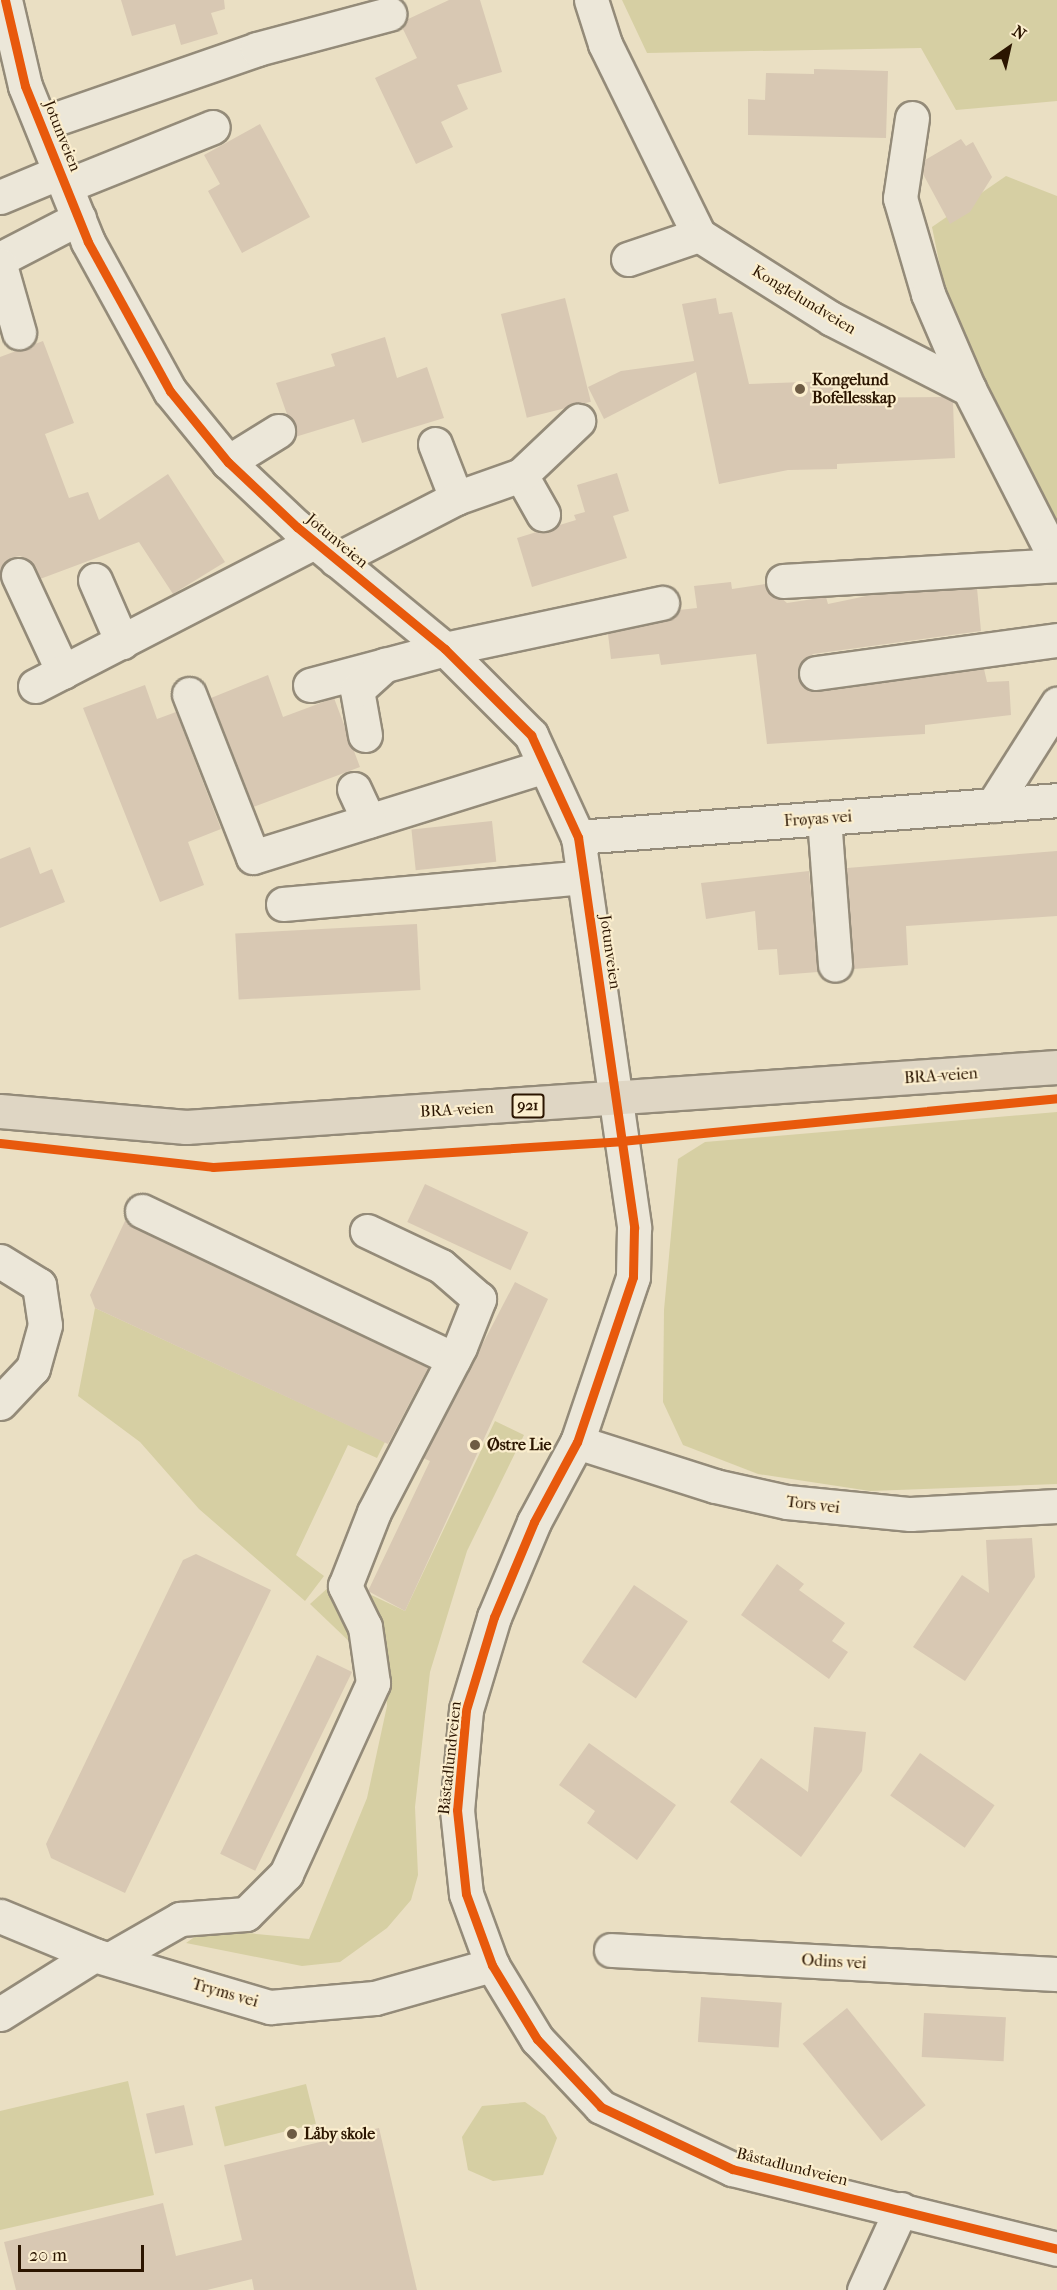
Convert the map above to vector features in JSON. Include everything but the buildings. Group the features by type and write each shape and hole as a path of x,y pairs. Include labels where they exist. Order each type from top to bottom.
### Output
{"main road":[{"name":"BRA-veien","path":"0,1110 186,1126 616,1101 1057,1067"}],"street":[{"name":"Jotunveien","path":"5,0 10,69 40,124 79,218 170,391 228,462 325,551 445,649 531,735 578,837 616,1101"},
{"path":"591,0 605,44 699,235 628,259"},
{"path":"40,124 257,49 389,14"},
{"path":"783,580 1057,564 969,389 928,294 900,198 912,118"},
{"path":"0,197 63,179 213,127"},
{"path":"0,259 79,218"},
{"name":"Konglelundveien","path":"699,235 832,319 969,389"},
{"path":"0,265 19,332"},
{"path":"18,574 49,679 122,642 325,551 456,498 521,475 578,421"},
{"path":"228,462 278,431"},
{"path":"435,444 456,498"},
{"path":"521,475 543,514"},
{"path":"95,580 122,642"},
{"path":"310,685 445,649 662,603"},
{"path":"816,673 1057,640"},
{"path":"365,735 357,690 385,665"},
{"path":"189,694 253,857 545,766"},
{"path":"993,805 1057,704"},
{"path":"354,789 369,821"},
{"name":"Frøyas vei","path":"578,837 1057,800"},
{"path":"824,818 836,965"},
{"path":"283,904 584,878"},
{"name":"Båstadlundveien","path":"616,1101 634,1228 633,1277 577,1442 534,1522 494,1617 466,1710 458,1820 466,1894 492,1965 537,2039 601,2108 732,2169 1057,2249"},
{"path":"142,1211 454,1359"},
{"path":"0,2014 102,1957 180,1919 246,1914 286,1874 373,1683 365,1627 345,1586 374,1512 454,1359 479,1299 441,1266 367,1231"},
{"path":"0,1261 39,1285 45,1325 33,1368 0,1403"},
{"name":"Tors vei","path":"577,1442 787,1502 910,1514 1057,1506"},
{"name":"Tryms vei","path":"0,1916 102,1957 270,2007 375,1998 492,1965"},
{"name":"Odins vei","path":"611,1950 1057,1974"},
{"path":"864,2290 901,2209"}],"shaded area":[{"path":"622,0 1057,0 1057,101 956,110 921,48 647,53"},
{"path":"1006,176 1057,196 1057,531 949,311 932,227"},
{"path":"1057,1112 1057,1484 870,1491 758,1474 683,1445 663,1402 664,1310 678,1159 705,1142"},
{"path":"95,1308 385,1442 377,1458 348,1445 296,1555 324,1576 305,1601 199,1509 140,1442 78,1396"},
{"path":"495,1421 524,1435 467,1551 430,1672 415,1807 418,1875 411,1900 387,1928 340,1962 302,1966 186,1943 206,1929 309,1939 367,1798 387,1706 385,1658 367,1593 405,1611"},
{"path":"330,1586 342,1604 354,1646 310,1604"},
{"path":"128,2081 154,2195 0,2230 0,2111"},
{"path":"306,2084 316,2124 225,2147 215,2107"},
{"path":"525,2102 545,2116 557,2138 543,2175 493,2181 468,2170 462,2137 482,2106"}],"cycle path":[{"path":"5,0 25,86 88,242 170,391 228,462 297,527 445,649 531,735 578,837 634,1228 633,1277 577,1442 534,1522 494,1617 466,1710 457,1810 466,1894 492,1965 537,2039 601,2107 732,2169 1057,2249"},
{"path":"0,1143 213,1167 621,1141 1057,1098"}],"place":[{"name":"Kongelund Bofellesskap","path":"800,389"},
{"name":"Østre Lie","path":"475,1445"},
{"name":"Låby skole","path":"292,2134"}]}
